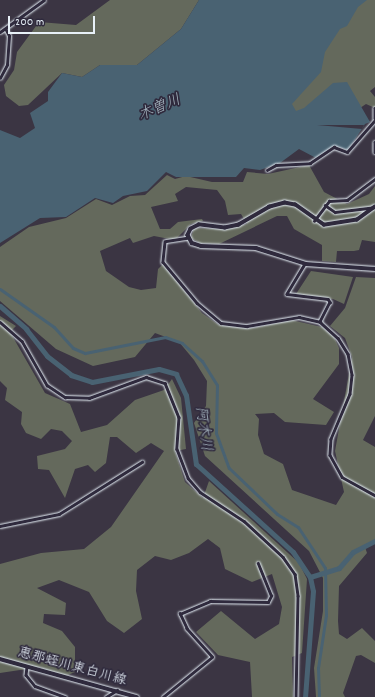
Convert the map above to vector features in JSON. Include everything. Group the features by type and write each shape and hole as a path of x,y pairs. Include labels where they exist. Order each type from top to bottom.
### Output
{"street":[{"path":"0,32 6,30 44,0"},
{"path":"0,78 7,65 6,30"},
{"path":"267,170 276,165 308,164 334,147 347,152 375,119 375,108"},
{"path":"375,142 375,152"},
{"path":"314,221 325,205 334,200 347,200 375,179"},
{"path":"189,238 190,230 196,226 234,227 254,219 270,207 285,203 297,206 314,221 327,225 354,222 375,207"},
{"path":"325,205 335,212 375,207"},
{"path":"189,238 198,246 261,249 306,264 375,269"},
{"path":"189,238 165,242 163,262 198,303 222,323 247,326 289,317 320,322 338,338 351,364 350,394 331,439 332,464 348,482 375,494"},
{"path":"306,264 287,294 328,299 330,302 320,322"},
{"path":"0,322 22,341 47,385 65,397 89,398 146,377 168,386 179,418 177,449 188,478 200,492 250,526 284,557 295,574 298,596 296,697"},
{"path":"0,526 59,514 142,462"},
{"path":"163,697 212,657 186,629 180,614 210,601 268,602 271,596 258,564"},
{"name":"恵那蛭川東白川線","path":"0,659 118,690 137,697"},
{"path":"27,667 26,675 35,686 65,697"},
{"path":"106,697 118,690"}],"green space":[{"path":"110,0 199,0 181,29 137,65 100,65 82,77 62,73 28,105 19,106 6,96 4,85 14,70 17,52 39,22 76,25"},
{"path":"359,0 375,0 375,87 370,91 375,97 375,108 366,104 360,108 298,116 286,106 320,50"},
{"path":"309,165 324,192 347,204 369,194 375,186 375,242 362,240 359,250 337,251 336,262 322,261 322,245 294,229 287,216 277,216 219,244 200,243 191,238 194,228 225,229 247,224 241,214 228,215 225,201 217,190 186,187 175,194 178,201 151,207 160,229 170,229 178,222 202,219 203,221 191,224 175,240 154,236 133,243 130,238 100,251 106,271 129,287 141,290 156,288 158,269 163,264 202,313 219,325 253,328 291,320 322,327 334,337 339,348 339,364 313,399 334,412 326,425 285,422 274,413 255,414 259,419 258,435 264,454 283,464 292,490 336,505 344,492 335,451 352,357 345,338 330,326 345,308 356,277 375,278 375,416 363,440 375,447 375,540 365,547 367,553 339,586 338,621 339,634 347,639 362,628 375,641 375,663 361,655 356,656 343,693 345,697 316,697 314,668 323,611 323,578 309,551 205,456 194,423 206,406 207,381 194,360 179,342 155,333 135,357 93,366 56,349 0,301 0,247 29,227 66,218 96,199 112,205 130,196 145,195 167,175 175,179 186,176 212,182 243,182 247,172 268,174"},
{"path":"311,271 353,277 344,304 333,299 296,294"},
{"path":"0,316 16,326 10,332 45,393 70,404 81,432 107,425 135,400 164,390 172,379 181,398 186,449 175,451 185,482 203,498 209,481 299,563 307,579 302,653 292,657 293,697 252,697 250,662 218,655 196,632 221,611 255,639 279,624 282,607 272,574 252,582 225,569 220,548 208,539 189,553 171,560 155,556 137,570 136,591 142,619 124,633 107,621 89,592 59,580 37,588 66,603 65,615 44,614 43,623 62,631 75,647 75,672 61,678 40,667 0,673 0,564 41,553 84,549 111,527 164,451 151,443 136,453 117,437 110,437 106,463 95,472 88,465 75,469 65,498 49,470 38,469 37,456 65,449 72,441 62,431 51,429 41,439 26,433 21,424 22,412 5,400 7,388 0,381"}],"water":[{"name":"木曽川","path":"199,0 367,0 358,7 347,26 340,29 325,52 321,72 292,104 296,111 304,108 333,83 347,82 370,122 365,124 348,150 334,146 316,158 299,149 280,163 260,170 244,168 236,177 176,177 166,172 147,191 123,196 113,203 95,198 66,217 40,218 0,243 0,130 20,138 35,128 30,113 48,101 48,92 62,73 82,77 100,65 137,65 181,29"}],"pier":[{"path":"317,125 364,125 362,129"}],"waterway":[{"path":"0,289 54,327 73,348 85,353 165,337 182,343 202,361 217,385 216,433 229,468 277,514 298,527 325,568 326,615 318,668 319,697"},
{"name":"阿木川","path":"0,306 26,329 47,356 71,375 92,382 159,369 176,374 186,395 196,464 293,552 310,577 313,591 305,697"},
{"path":"310,577 339,568 353,552 375,541"}]}
